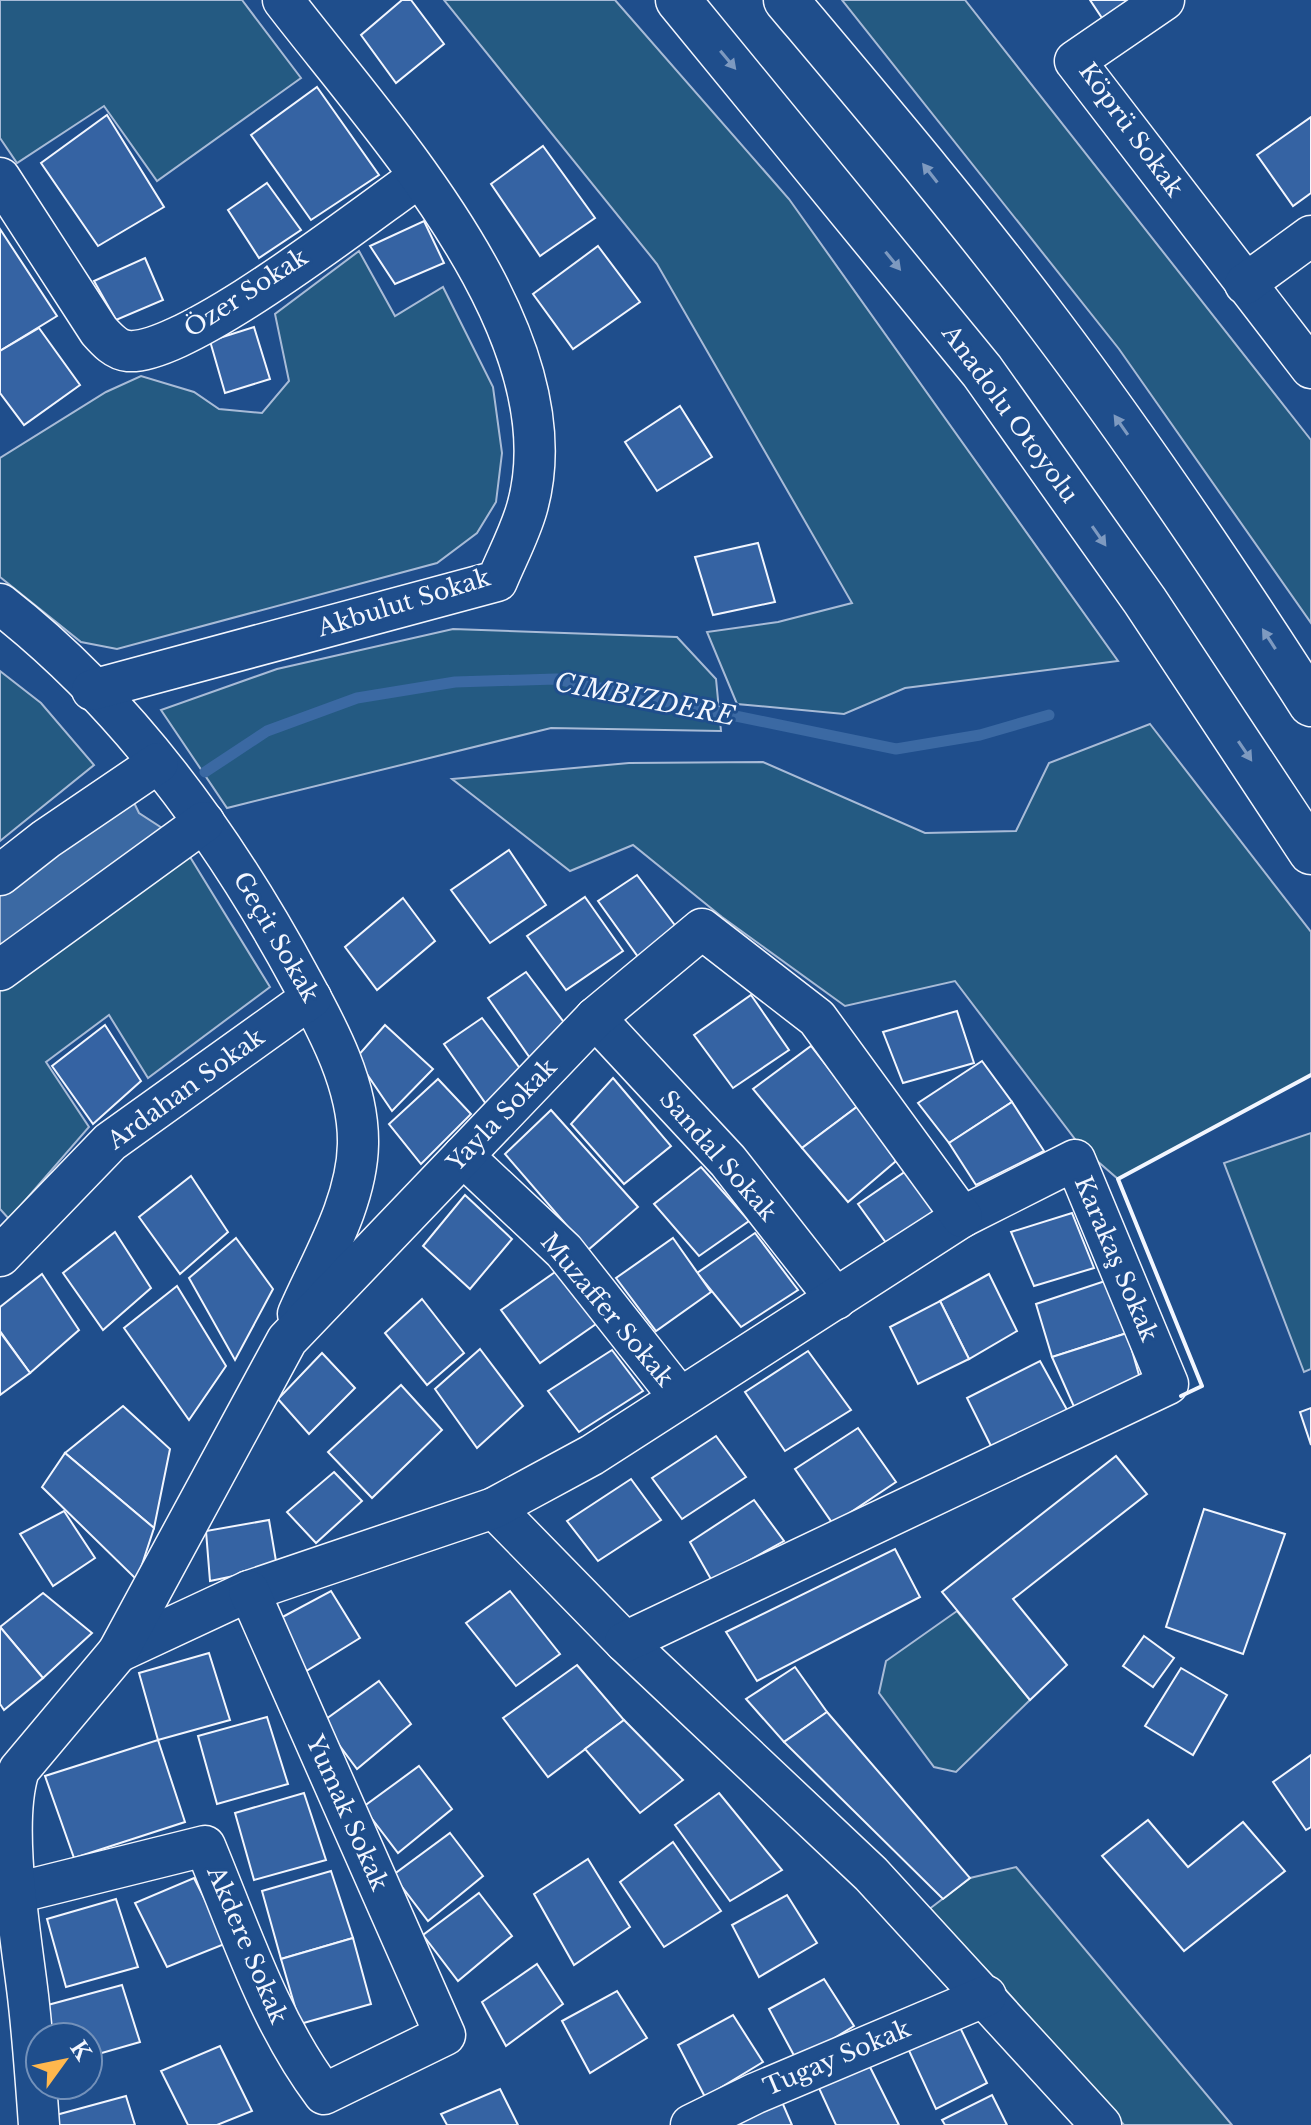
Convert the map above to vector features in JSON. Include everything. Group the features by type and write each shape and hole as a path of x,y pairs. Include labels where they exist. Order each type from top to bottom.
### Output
{"highway":[{"name":"Anadolu Otoyolu","path":"678,0 982,371 1145,601 1311,852"},
{"path":"786,0 895,129 1050,325 1230,580 1311,704"}],"street":[{"name":"Akbulut Sokak","path":"92,690 497,581 528,507 533,466 533,422 525,381 503,318 475,258 419,177 283,0"},
{"name":"Köprü Sokak","path":"1164,0 1075,61 1311,368"},
{"name":"Özer Sokak","path":"0,178 99,331 112,345 127,352 151,348 184,335 232,308 419,177"},
{"path":"1245,284 1311,236"},
{"name":"Geçit Sokak","path":"0,604 92,690 158,763 204,822 266,914 311,998 345,1074 356,1111 358,1144 354,1179 287,1340"},
{"path":"0,875 46,839 158,763"},
{"path":"0,970 204,822"},
{"name":"Yayla Sokak","path":"118,1652 287,1340 595,1018 702,929 817,1018 962,1217"},
{"name":"Ardahan Sokak","path":"0,1256 110,1142 311,998"},
{"name":"Sandal Sokak","path":"595,1018 728,1161 836,1299"},
{"name":"Muzaffer Sokak","path":"463,1156 564,1251 680,1398"},
{"name":"Karakaş Sokak","path":"118,1652 249,1591 494,1508 592,1455 962,1217 1075,1160 1168,1384 625,1642"},
{"path":"494,1508 625,1642 871,1874 1101,2125"},
{"name":"Yumak Sokak","path":"249,1591 445,2035"},
{"path":"39,2125 32,2030 16,1893 8,1773 118,1652"},
{"name":"Akdere Sokak","path":"16,1893 205,1846 270,2003 299,2061 324,2094 445,2035"},
{"name":"Tugay Sokak","path":"691,2125 754,2094 986,1996"}],"shaded area":[{"path":"0,0 242,0 301,78 157,181 104,106 17,163 0,138"},
{"path":"444,0 615,0 789,199 1118,661 905,688 844,714 737,704 707,632 778,622 852,603 657,264"},
{"path":"842,0 965,0 1311,440 1311,623 1119,349"},
{"path":"359,251 395,316 443,287 493,387 502,453 496,502 477,533 437,563 117,649 81,642 0,577 0,458 106,392 141,376 194,392 219,409 262,413 289,381 275,314"},
{"path":"453,629 677,637 716,679 721,731 551,728 227,808 161,710 277,669"},
{"path":"0,671 41,703 94,765 0,841"},
{"path":"1150,724 1311,932 1311,1075 1118,1179 1081,1147 955,981 845,1006 722,917 633,845 570,871 452,779 629,763 763,762 925,833 1016,831 1049,763"},
{"path":"125,784 139,813 179,839 0,970 0,875"},
{"path":"179,839 270,987 148,1078 109,1015 46,1062 89,1127 9,1219 0,1209 0,970"},
{"path":"1311,1133 1311,1369 1304,1372 1224,1163"},
{"path":"957,1611 1030,1700 956,1772 934,1767 879,1693 886,1661"},
{"path":"1016,1867 1232,2125 1124,2125 1003,1987 928,1910 970,1878"}],"building":[{"path":"402,0 411,0 444,44 396,83 361,35"},
{"path":"1090,0 1133,0 1104,21"},
{"path":"317,87 379,175 311,220 251,135"},
{"path":"107,115 164,207 98,246 41,163"},
{"path":"1311,117 1311,193 1293,206 1257,155"},
{"path":"543,146 595,218 540,256 491,184"},
{"path":"267,183 301,230 259,258 228,210"},
{"path":"424,221 444,263 395,284 370,246"},
{"path":"0,229 57,316 0,351"},
{"path":"598,246 640,302 573,349 533,294"},
{"path":"145,258 163,300 116,320 94,281"},
{"path":"254,327 270,379 225,393 210,341"},
{"path":"39,328 80,385 24,425 0,393 0,351"},
{"path":"680,406 712,457 657,491 625,442"},
{"path":"758,543 775,602 713,615 695,557"},
{"path":"509,850 546,905 490,943 451,890"},
{"path":"637,875 680,932 641,961 598,901"},
{"path":"585,897 623,951 566,990 527,936"},
{"path":"403,898 435,941 377,990 345,947"},
{"path":"526,972 569,1029 530,1058 488,998"},
{"path":"751,995 789,1050 733,1088 694,1035"},
{"path":"957,1011 974,1063 903,1083 883,1032"},
{"path":"482,1018 525,1075 486,1104 444,1044"},
{"path":"105,1025 141,1081 93,1124 52,1066"},
{"path":"385,1025 433,1069 392,1111 356,1058"},
{"path":"811,1046 858,1106 802,1148 753,1089"},
{"path":"982,1061 1012,1102 949,1143 918,1103"},
{"path":"613,1078 671,1146 624,1184 571,1124"},
{"path":"438,1079 471,1114 421,1164 389,1124"},
{"path":"1012,1102 1044,1151 976,1185 949,1143"},
{"path":"858,1106 896,1161 848,1202 802,1148"},
{"path":"551,1110 638,1207 588,1250 505,1154"},
{"path":"701,1167 749,1221 699,1256 654,1204"},
{"path":"909,1169 943,1216 892,1251 858,1204"},
{"path":"191,1176 228,1232 180,1274 139,1217"},
{"path":"465,1195 512,1239 470,1289 423,1246"},
{"path":"1072,1213 1094,1268 1034,1286 1011,1232"},
{"path":"115,1232 151,1288 103,1330 63,1273"},
{"path":"755,1233 798,1290 741,1327 697,1273"},
{"path":"236,1238 273,1289 235,1360 189,1278"},
{"path":"673,1238 711,1292 656,1331 616,1278"},
{"path":"558,1270 596,1324 540,1363 501,1310"},
{"path":"42,1274 79,1330 30,1373 0,1331 0,1307"},
{"path":"989,1274 1017,1331 969,1359 940,1301"},
{"path":"1111,1279 1127,1333 1052,1357 1036,1304"},
{"path":"177,1286 226,1366 189,1420 124,1328"},
{"path":"422,1299 464,1353 427,1385 385,1333"},
{"path":"940,1301 969,1359 918,1384 890,1327"},
{"path":"0,1332 30,1373 0,1395"},
{"path":"1127,1333 1141,1382 1075,1409 1052,1357"},
{"path":"480,1349 523,1406 477,1448 435,1389"},
{"path":"612,1350 643,1391 579,1432 548,1391"},
{"path":"808,1351 851,1410 785,1451 745,1392"},
{"path":"322,1353 355,1388 309,1434 278,1399"},
{"path":"1040,1361 1071,1417 994,1452 967,1398"},
{"path":"401,1385 442,1430 372,1498 328,1452"},
{"path":"123,1406 170,1449 154,1528 65,1453"},
{"path":"1311,1408 1311,1445 1300,1412"},
{"path":"858,1428 896,1482 833,1524 795,1469"},
{"path":"716,1436 746,1477 682,1519 652,1478"},
{"path":"65,1453 154,1528 137,1580 42,1487"},
{"path":"1116,1456 1147,1494 1013,1599 1067,1665 1030,1700 942,1592"},
{"path":"334,1472 362,1501 316,1543 287,1512"},
{"path":"631,1479 661,1520 598,1561 567,1521"},
{"path":"754,1500 784,1541 712,1581 690,1542"},
{"path":"1204,1509 1285,1534 1243,1654 1166,1627"},
{"path":"64,1511 95,1558 53,1586 20,1534"},
{"path":"269,1520 277,1567 210,1581 206,1531"},
{"path":"895,1549 920,1597 757,1681 726,1632"},
{"path":"331,1591 360,1638 303,1673 275,1621"},
{"path":"510,1591 560,1654 516,1686 466,1623"},
{"path":"43,1593 92,1633 43,1678 0,1627"},
{"path":"0,1627 43,1678 4,1710 0,1704"},
{"path":"1144,1636 1174,1658 1153,1687 1123,1666"},
{"path":"209,1653 230,1720 158,1740 139,1673"},
{"path":"577,1665 624,1720 548,1777 503,1718"},
{"path":"795,1667 827,1712 784,1742 746,1699"},
{"path":"1181,1668 1227,1695 1193,1755 1145,1726"},
{"path":"379,1681 411,1724 357,1769 322,1722"},
{"path":"827,1712 970,1878 943,1899 784,1742"},
{"path":"267,1717 288,1784 217,1804 198,1736"},
{"path":"624,1720 683,1780 640,1813 585,1749"},
{"path":"158,1740 185,1822 74,1858 45,1776"},
{"path":"1311,1755 1311,1827 1306,1830 1273,1782"},
{"path":"419,1766 452,1809 398,1853 363,1807"},
{"path":"304,1793 326,1860 254,1880 235,1813"},
{"path":"719,1793 782,1870 730,1901 675,1825"},
{"path":"1148,1820 1188,1867 1243,1822 1285,1871 1184,1951 1102,1856"},
{"path":"450,1833 483,1876 428,1921 393,1875"},
{"path":"673,1842 721,1911 664,1947 620,1882"},
{"path":"588,1859 630,1927 574,1965 534,1894"},
{"path":"331,1871 353,1938 281,1959 262,1891"},
{"path":"194,1878 227,1943 167,1967 135,1903"},
{"path":"479,1893 512,1936 458,1981 423,1935"},
{"path":"787,1895 817,1943 759,1977 732,1925"},
{"path":"116,1899 138,1967 66,1987 47,1919"},
{"path":"353,1938 371,2004 300,2024 281,1959"},
{"path":"537,1964 563,2004 506,2046 482,2002"},
{"path":"824,1979 854,2026 797,2061 769,2009"},
{"path":"122,1985 140,2042 104,2052 104,2021 49,2021 44,2006"},
{"path":"617,1991 647,2038 590,2073 562,2021"},
{"path":"733,2015 763,2062 705,2097 678,2045"},
{"path":"955,2017 987,2083 936,2109 905,2042"},
{"path":"220,2046 252,2111 217,2125 188,2125 161,2071"},
{"path":"867,2061 899,2125 836,2125 818,2086"},
{"path":"500,2089 518,2125 447,2125 441,2114"},
{"path":"992,2095 1007,2125 945,2125 942,2120"},
{"path":"126,2096 135,2125 59,2125 56,2115"},
{"path":"782,2102 792,2125 736,2125"}],"waterway":[{"name":"CIMBIZDERE","path":"205,772 267,731 357,698 455,682 556,679 896,749 980,735 1049,715"}],"wall":[{"path":"1181,1396 1202,1386 1118,1179 1311,1075"}]}
